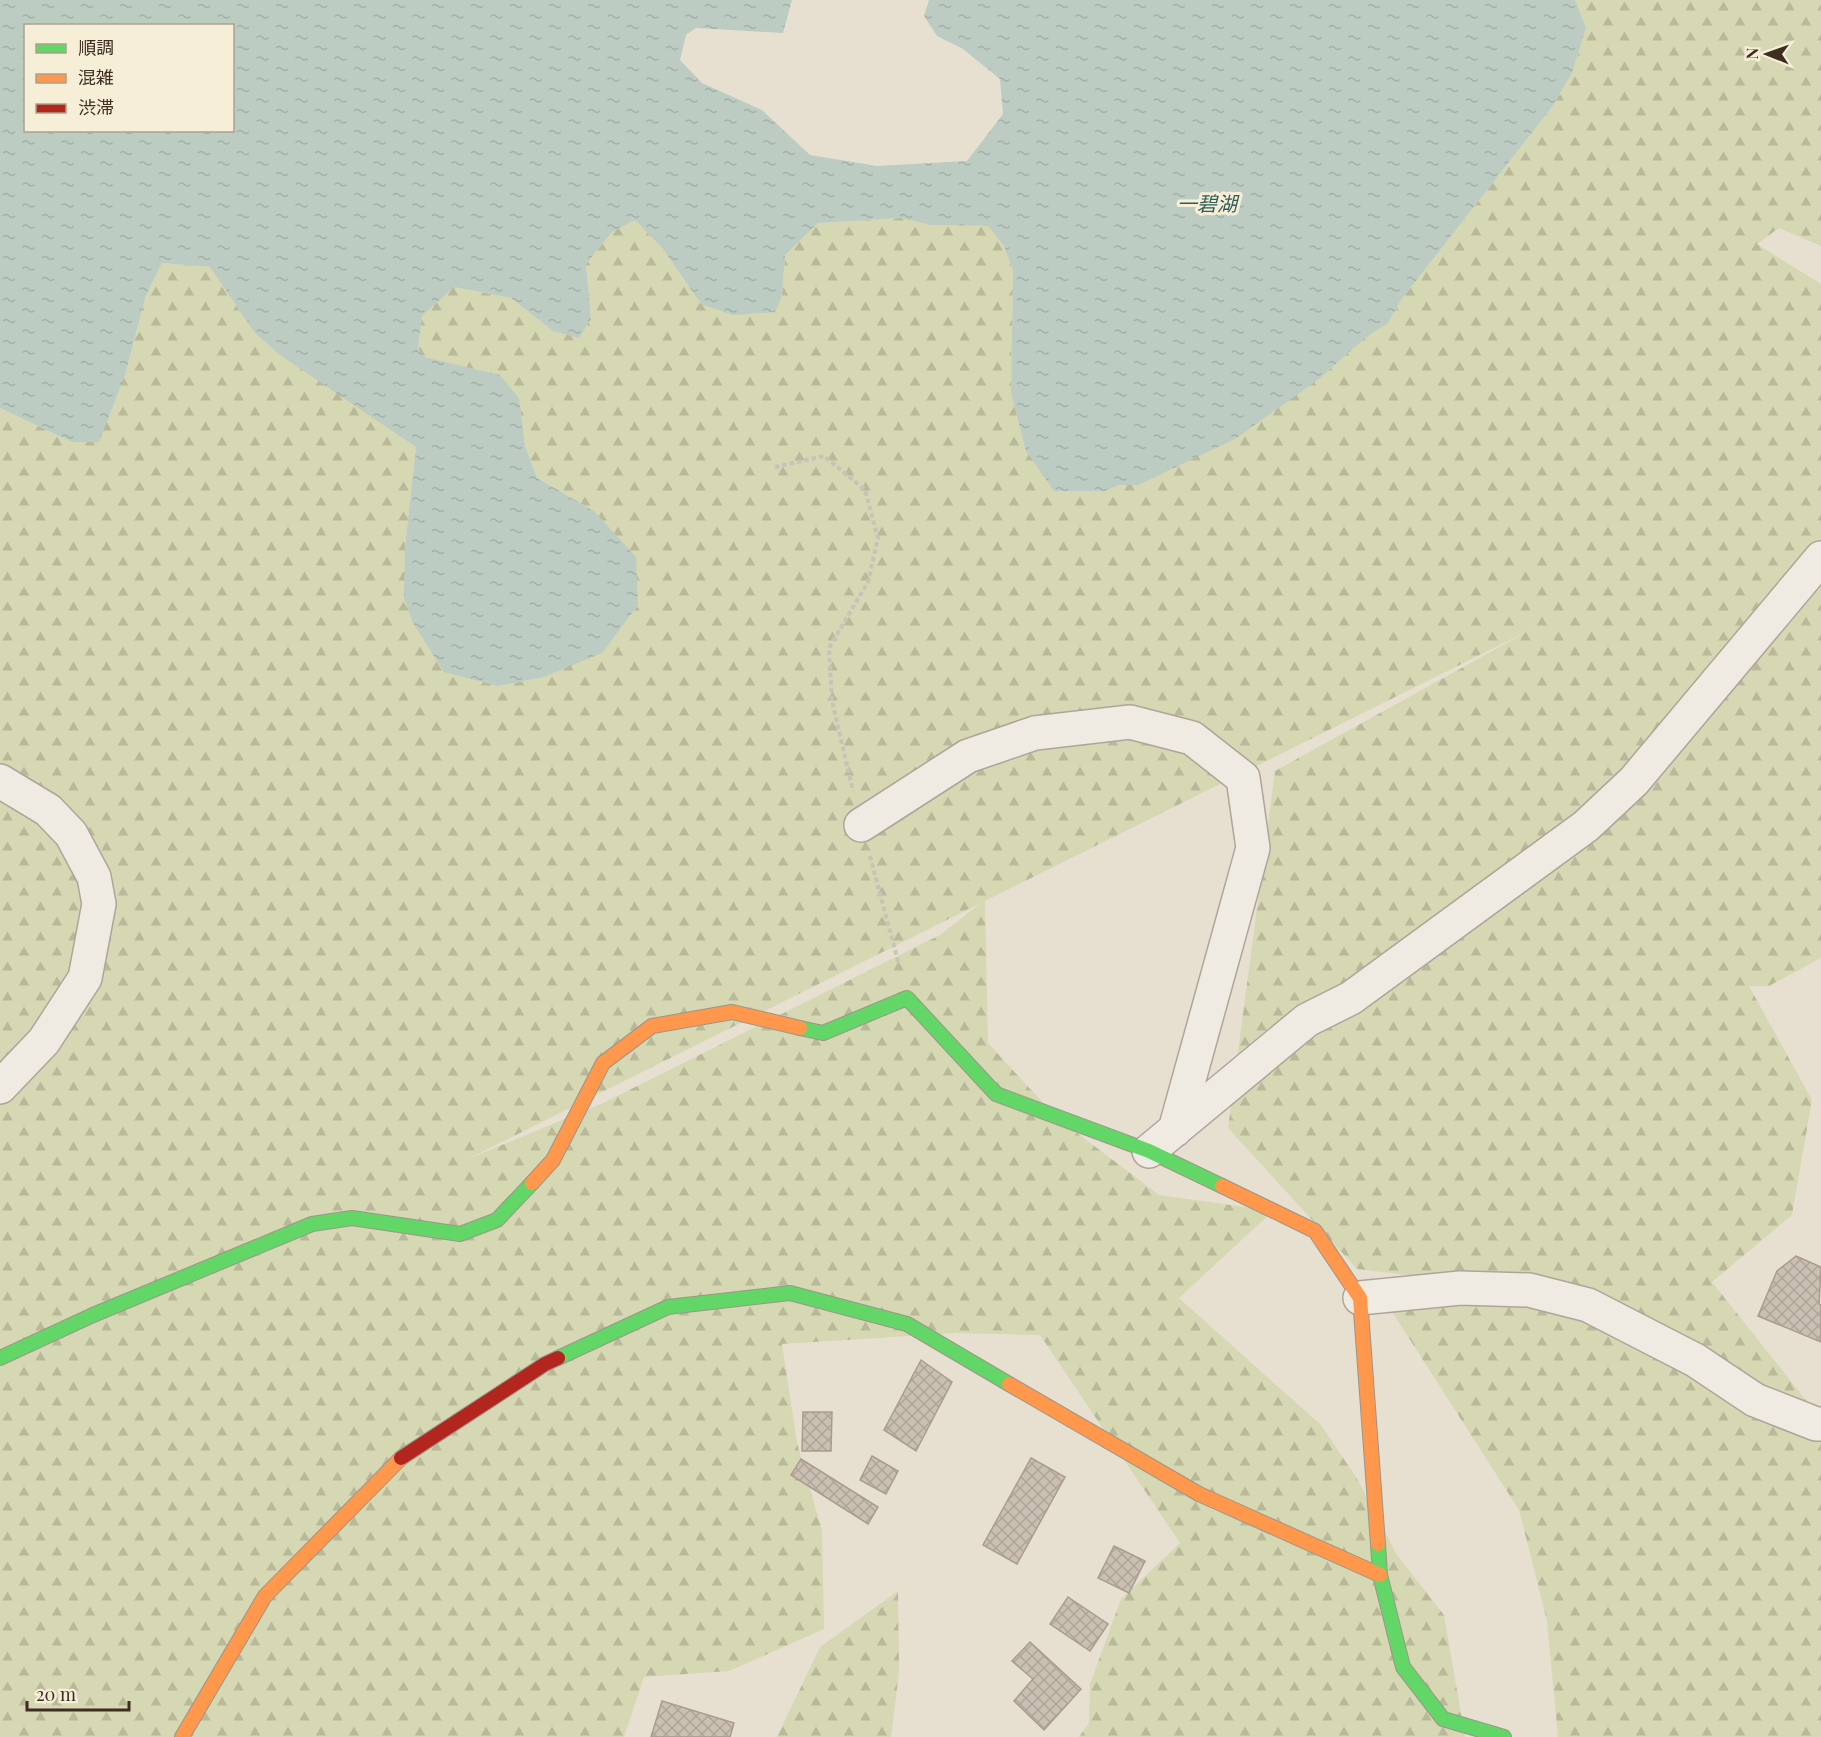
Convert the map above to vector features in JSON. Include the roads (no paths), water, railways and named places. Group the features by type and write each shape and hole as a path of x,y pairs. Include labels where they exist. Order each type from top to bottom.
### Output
{"street":[{"path":"1149,1151 1307,1020 1351,998 1586,826 1634,781 1821,558"},
{"path":"861,825 968,756 1035,733 1130,722 1192,738 1243,778 1253,848 1175,1130"},
{"path":"0,781 48,810 71,834 94,877 99,904 85,978 44,1041 0,1087"},
{"path":"0,1358 93,1315 312,1224 352,1218 460,1234 497,1220 553,1161 603,1063 652,1026 732,1012 823,1033 907,998 996,1094 1149,1151 1315,1231 1360,1298 1380,1575 1403,1667 1443,1719 1504,1737"},
{"path":"1360,1298 1460,1288 1529,1290 1588,1305 1695,1360 1755,1400 1821,1424"},
{"path":"182,1737 265,1596 400,1459 545,1365 668,1307 790,1293 907,1324 1200,1494 1380,1575"}],"water":[{"name":"一碧湖","path":"0,0 792,0 783,33 696,28 686,35 680,60 702,83 762,110 810,155 877,166 967,161 1003,114 1000,79 963,49 937,36 924,16 929,0 1575,0 1586,28 1572,73 1552,107 1401,300 1388,323 1365,338 1319,379 1235,439 1138,485 1119,485 1105,491 1054,491 1026,451 1011,393 1013,271 1004,246 988,226 930,225 901,218 818,223 785,255 782,296 775,312 733,315 701,304 663,249 635,220 612,232 586,264 591,319 579,338 553,331 511,298 454,287 422,316 418,348 424,357 500,375 519,398 525,446 537,478 594,511 636,557 638,605 602,653 544,677 498,686 444,672 413,623 404,598 405,546 416,447 280,355 254,332 210,267 162,263 146,295 125,375 99,442 72,442 0,408"}]}
